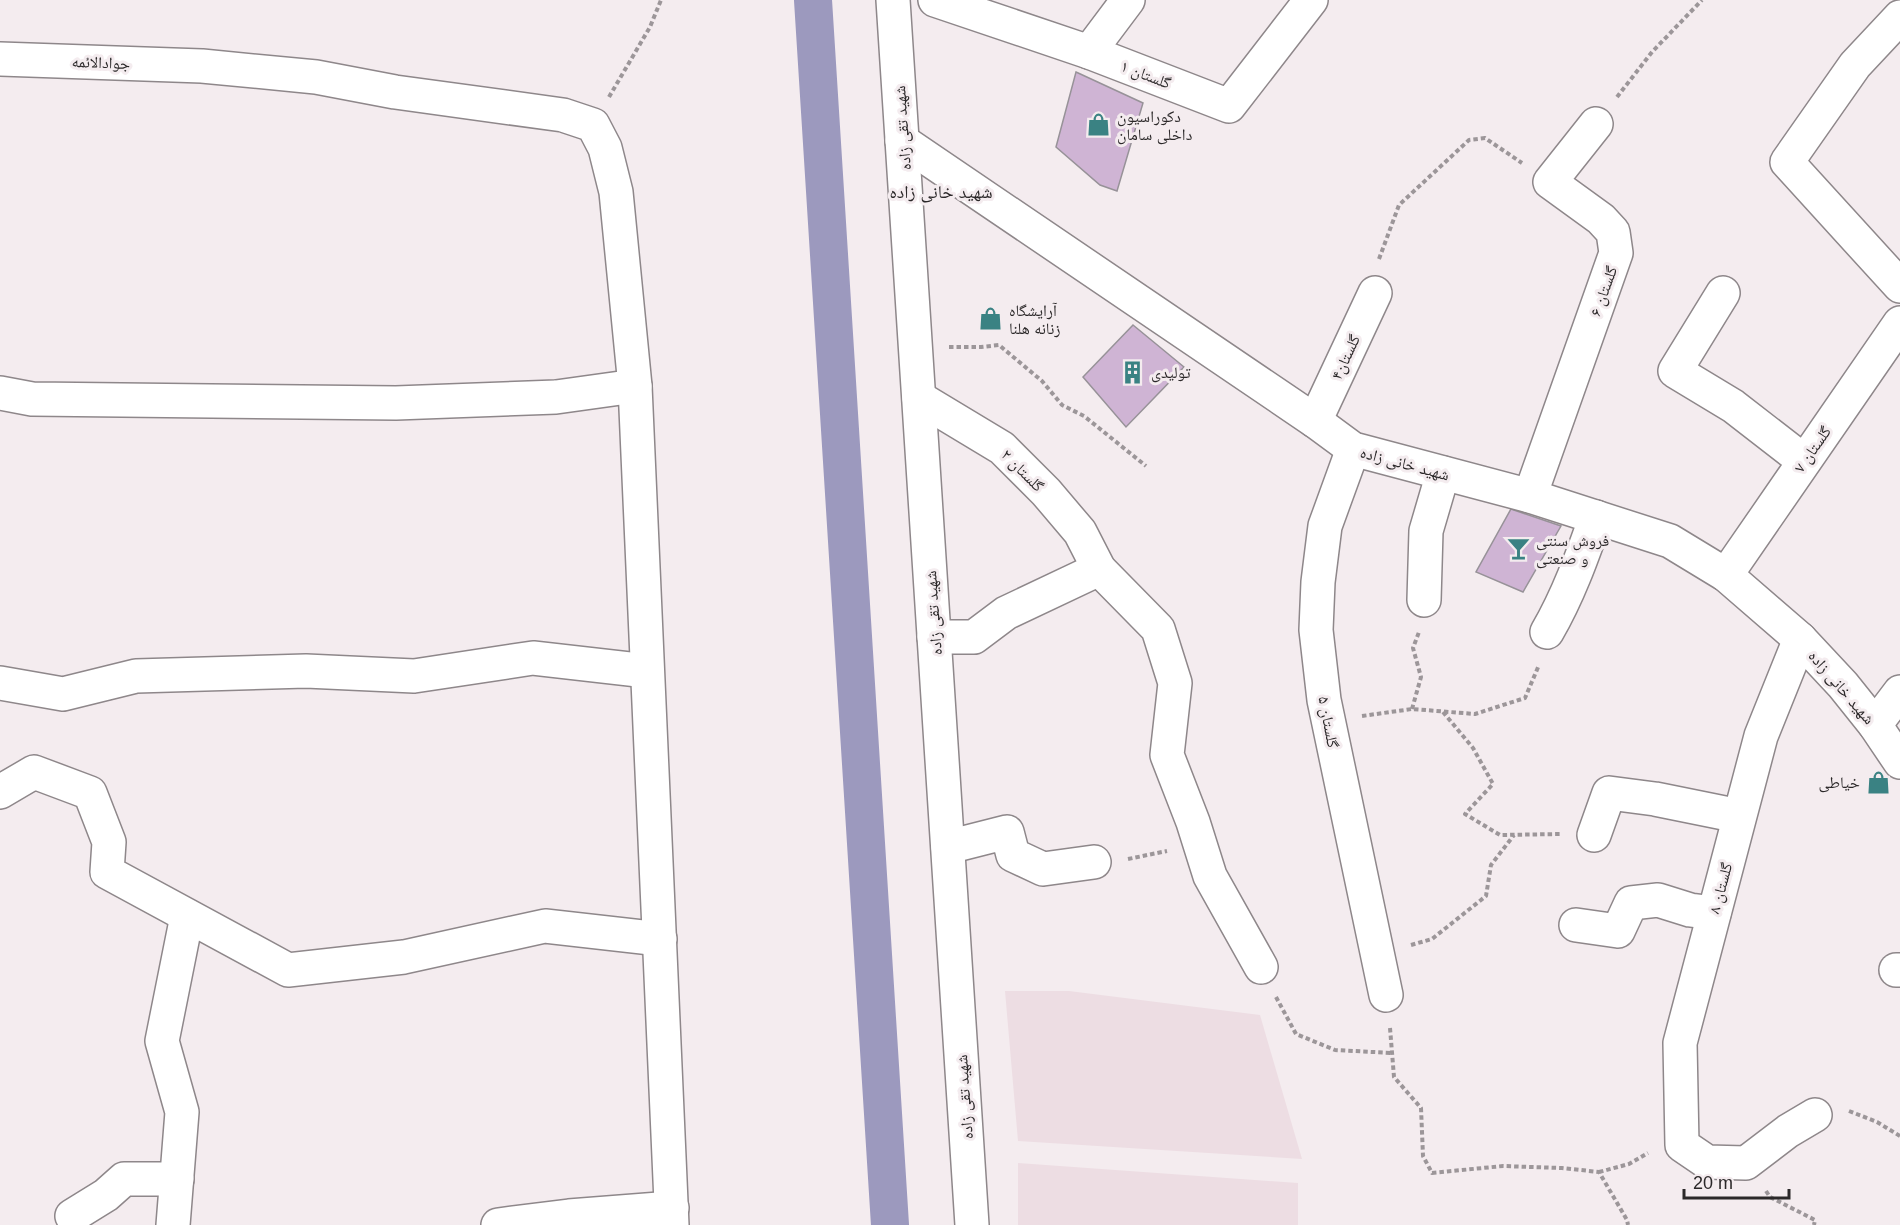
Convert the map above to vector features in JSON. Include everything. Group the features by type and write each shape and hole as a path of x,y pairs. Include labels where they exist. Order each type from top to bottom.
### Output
{"street":[{"name":"شهید تقی زاده","path":"893,0 972,1225"},
{"name":"گلستان ۱","path":"935,0 1089,52 1230,106 1311,0"},
{"path":"1089,52 1128,0"},
{"path":"1900,16 1855,64 1787,162 1900,286"},
{"name":"جوادالائمه","path":"0,58 202,66 316,77 395,92 563,115 592,125"},
{"path":"1550,182 1596,124"},
{"path":"498,1225 569,1216 672,1216 635,386 616,192 605,148 592,125"},
{"name":"شهید خانی زاده","path":"902,141 1353,449 1530,496 1670,541 1726,575 1800,639 1843,685 1875,725 1900,762"},
{"name":"گلستان ۶","path":"1530,496 1617,253 1613,232 1601,219 1550,182"},
{"name":"گلستان۴","path":"1315,421 1376,293"},
{"path":"1723,293 1676,372 1734,406 1804,461"},
{"name":"گلستان ٧","path":"1726,575 1900,323"},
{"path":"0,393 32,399 396,403 556,397 635,386"},
{"name":"گلستان ۲","path":"919,398 1002,448 1046,492 1080,532 1099,570 1158,629 1175,682 1167,755 1210,876 1261,967"},
{"name":"گلستان ۵","path":"1353,449 1325,526 1318,582 1316,630 1328,721 1383,980"},
{"path":"1424,600 1426,531 1443,473"},
{"path":"1547,632 1575,575 1596,517"},
{"path":"934,637 974,637 1006,613 1099,570"},
{"name":"گلستان ۸","path":"1682,1145 1680,1043 1761,736 1800,639"},
{"path":"0,683 63,694 136,676 306,671 414,676 533,658 647,671"},
{"path":"1875,725 1900,692"},
{"path":"0,792 34,772 90,793 109,842 107,872 288,970 404,957 545,926 660,939"},
{"path":"1594,835 1610,793 1655,799 1739,816"},
{"path":"948,847 1007,832 1013,855 1043,869 1094,862"},
{"path":"1576,925 1618,931 1630,903 1658,900 1690,910 1714,913"},
{"path":"173,1225 182,1112 162,1041 187,916"},
{"path":"1682,1145 1707,1162 1746,1163 1788,1131 1815,1115"},
{"path":"72,1216 106,1195 124,1179 177,1179"}],"path":[{"path":"592,125 650,27 661,0"},
{"path":"1596,124 1652,52 1702,0"},
{"path":"1376,293 1379,259 1399,205 1469,140 1485,138 1550,182"},
{"path":"915,348 981,348 999,345 1042,381 1062,405 1084,416 1146,466"},
{"path":"1412,710 1421,677 1413,648 1426,613 1424,600"},
{"path":"1328,721 1412,710 1475,714 1525,698 1537,673 1547,632"},
{"path":"1443,712 1473,748 1493,784 1465,814 1500,835 1594,835"},
{"path":"1515,835 1491,865 1486,896 1432,939 1398,948 1383,980 1394,1077 1421,1108 1423,1156 1432,1173 1503,1166 1599,1172 1629,1164 1655,1149 1682,1145"},
{"path":"1094,862 1125,860 1200,844"},
{"path":"1261,967 1296,1034 1335,1050 1392,1053"},
{"path":"1815,1115 1847,1110 1877,1122 1900,1136"},
{"path":"1746,1163 1770,1197 1815,1220 1814,1225"},
{"path":"1599,1172 1628,1225"}],"shaded area":[{"path":"1005,991 1069,991 1260,1015 1302,1159 1018,1141"},
{"path":"1018,1163 1298,1183 1298,1225 1018,1225"}],"building":[{"name":"دکوراسیون داخلی سامان","path":"1076,72 1143,103 1117,191 1100,185 1056,147"},
{"name":"تولیدی","path":"1133,325 1184,367 1126,427 1083,377"},
{"name":"فروش سنتی و صنعتی","path":"1511,509 1561,526 1523,592 1476,572"}],"waterway":[{"path":"813,0 890,1225"}],"place":[{"name":"دکوراسیون داخلی سامان","path":"1099,125"},
{"name":"آرایشگاه زنانه هلنا","path":"991,319"},
{"name":"تولیدی","path":"1133,372"},
{"name":"فروش سنتی و صنعتی","path":"1518,549"},
{"name":"خیاطی","path":"1878,782"}],"district":[{"name":"شهید خانی زاده","path":"941,192"}]}
